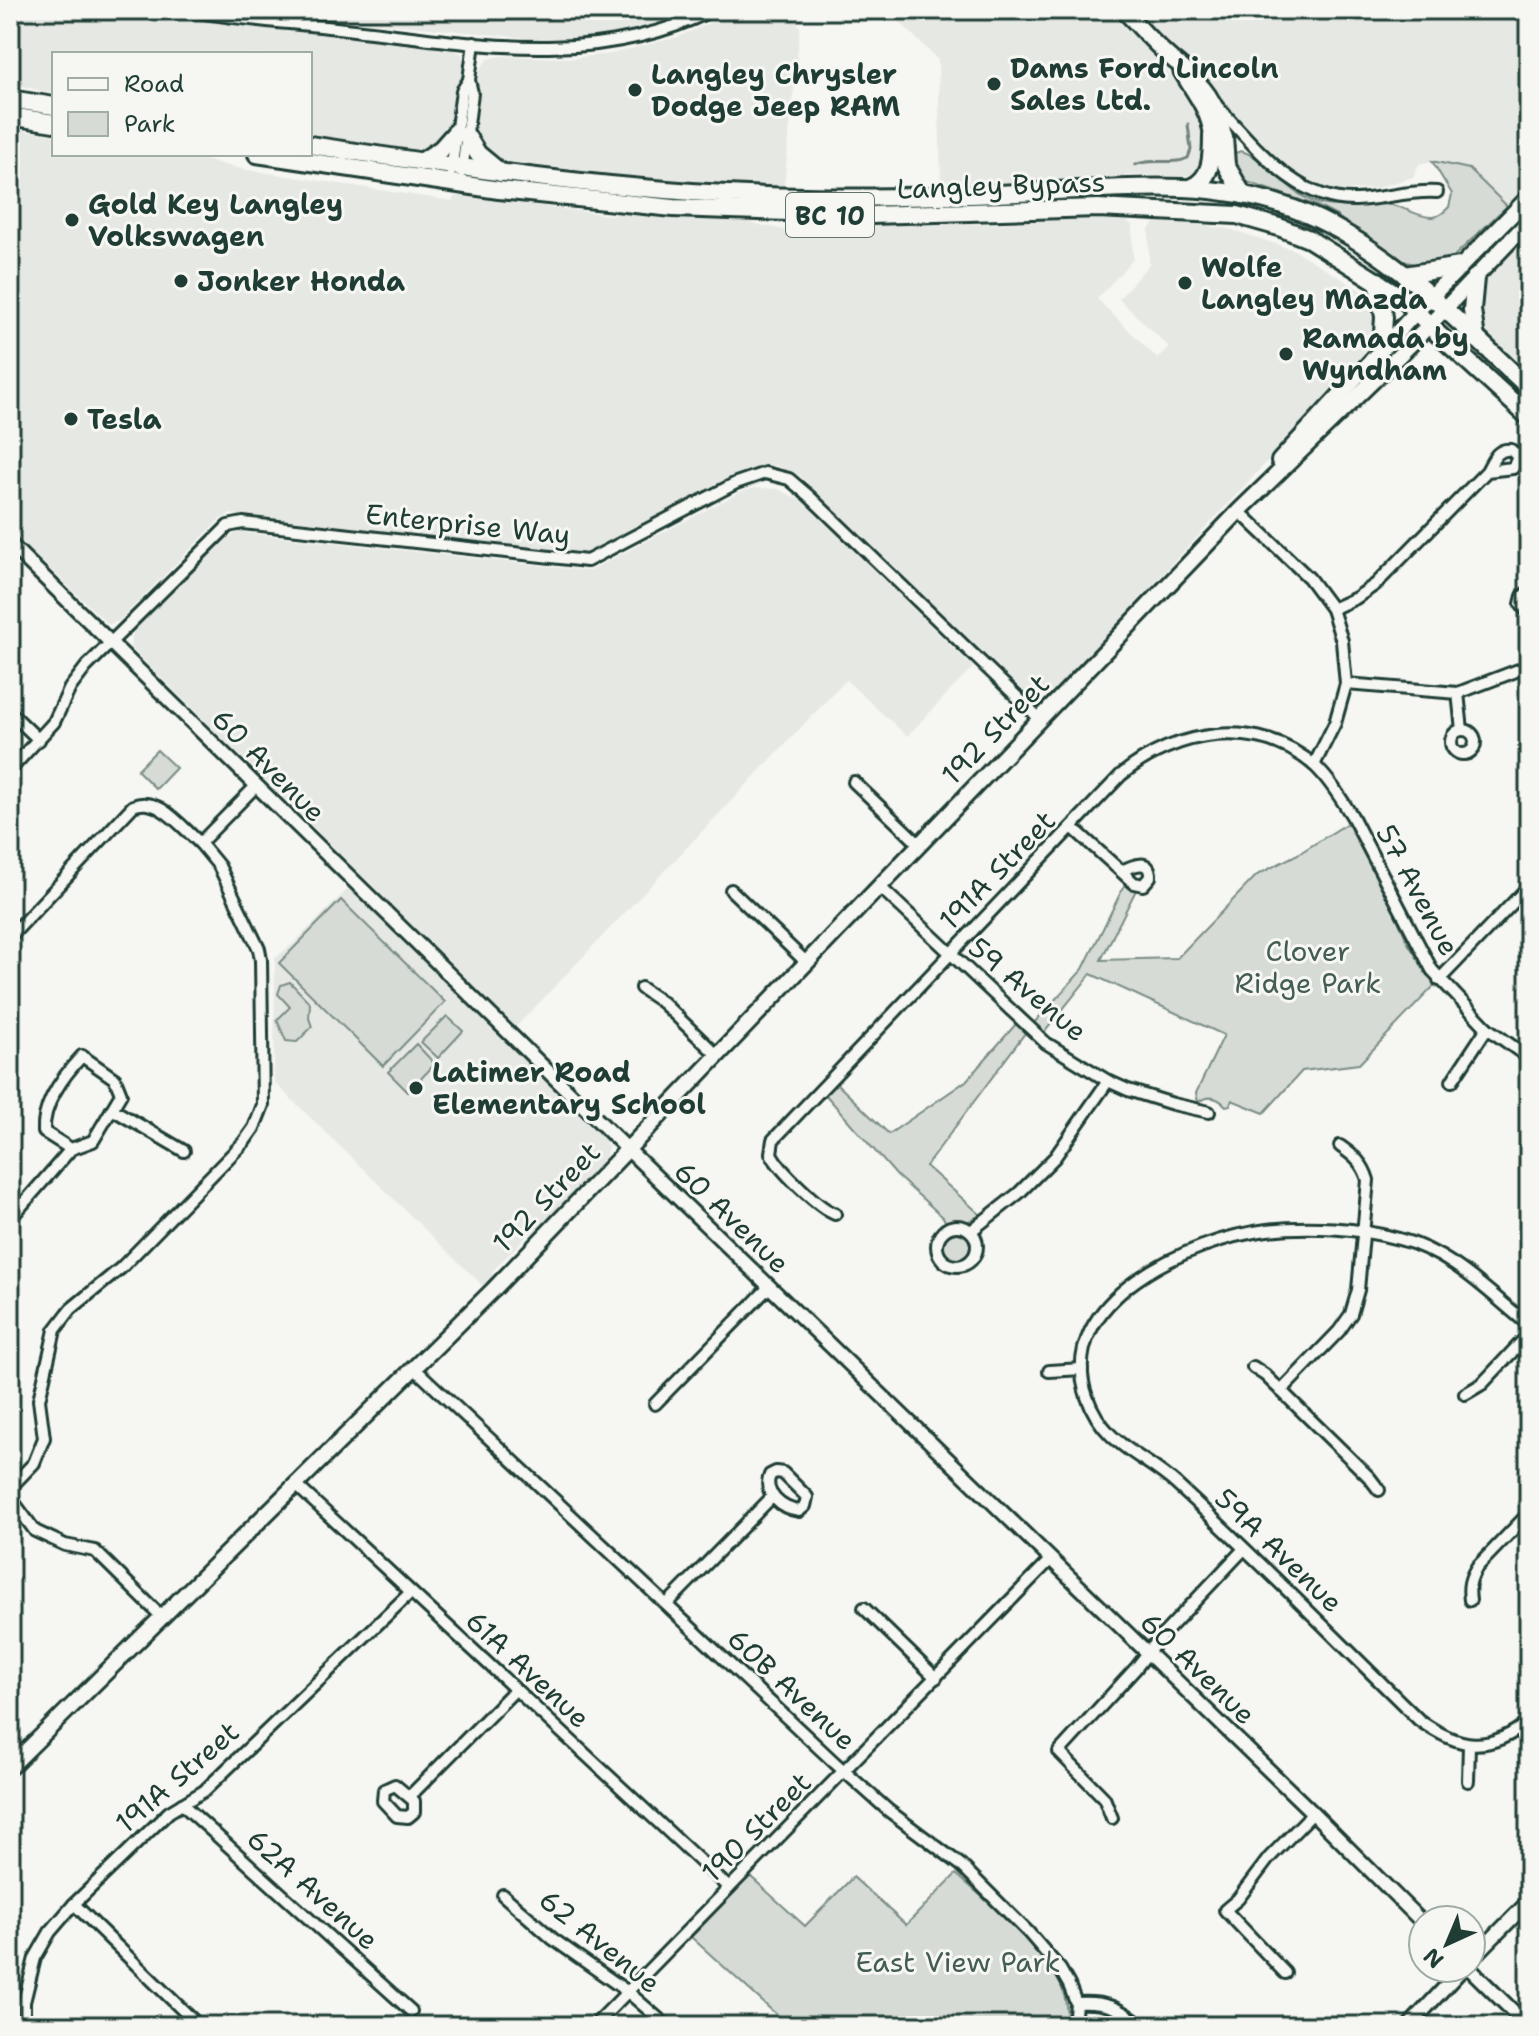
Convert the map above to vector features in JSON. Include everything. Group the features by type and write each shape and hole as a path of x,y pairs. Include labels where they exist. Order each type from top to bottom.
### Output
{"highway":[{"path":"10,99 52,106"},
{"path":"10,116 52,123"},
{"path":"421,162 461,133 478,154 503,174"},
{"path":"1190,188 1206,176 1218,136"},
{"path":"1218,136 1226,165 1243,195"},
{"name":"Langley Bypass","path":"312,145 421,162 456,176 503,174 664,190 804,197 953,196 1142,187 1190,188 1243,195 1294,209 1334,226 1405,275 1444,310"},
{"name":"Langley Bypass","path":"275,156 456,176 557,197 673,208 884,215 1098,208 1225,213 1266,222 1309,239 1378,281 1430,324"},
{"path":"1405,275 1460,266"},
{"path":"1475,278 1472,310 1476,339"},
{"path":"1378,281 1384,317 1382,348"},
{"name":"BC 10","path":"1444,310 1529,388"},
{"name":"BC 10","path":"1430,324 1529,417"}],"main road":[{"path":"1123,10 1177,64 1200,82 1212,101 1218,136"},
{"path":"1177,64 1218,136"},
{"name":"192 Street","path":"1239,511 1260,483 1382,348 1529,197"},
{"name":"192 Street","path":"10,1767 495,1288 1239,511 1444,310 1529,221"}],"street":[{"path":"185,10 474,43 567,48 644,36 712,10"},
{"path":"456,176 461,133 472,93 469,80 474,43"},
{"path":"1212,101 1298,185 1328,198 1359,200 1437,192"},
{"path":"1218,136 1244,140 1259,148"},
{"path":"1332,609 1376,584 1487,471"},
{"name":"Enterprise Way","path":"110,642 228,526 243,523 587,561 736,483 765,473 789,479 809,496 1040,719"},
{"path":"1239,511 1309,578 1332,609 1342,641 1346,684 1335,723 1314,765"},
{"name":"60 Avenue","path":"10,544 1407,1907"},
{"path":"1529,591 1523,596 1521,604 1529,614"},
{"path":"10,770 54,722 70,688 110,642"},
{"path":"1346,684 1458,693 1529,666"},
{"path":"1458,693 1462,730"},
{"path":"10,712 39,740"},
{"name":"191A Street","path":"835,1214 823,1207 776,1163 771,1153 773,1140 1130,768 1154,752 1193,738 1220,734 1252,736 1288,749 1314,765"},
{"name":"57 Avenue","path":"1314,765 1352,816 1423,957 1439,980 1487,1028 1529,1058"},
{"path":"854,782 920,845"},
{"path":"200,843 256,786"},
{"path":"10,937 133,806 141,803 163,810 200,843 219,866 259,949 263,1105 244,1142 121,1268 64,1317 52,1338 39,1400 44,1438 40,1451 21,1479 10,1488"},
{"path":"1072,827 1112,866 1122,871"},
{"path":"1439,980 1529,886"},
{"name":"59 Avenue","path":"880,887 1046,1043 1108,1081 1148,1097 1209,1112"},
{"path":"731,890 807,963"},
{"path":"641,988 663,1003 718,1056"},
{"path":"1452,1081 1487,1028"},
{"path":"10,1219 71,1149 93,1141 121,1094 115,1079 82,1056 69,1069 43,1116 44,1132 71,1149"},
{"path":"971,1231 1012,1199 1055,1157 1108,1081"},
{"path":"112,1109 184,1151"},
{"path":"1281,1391 1339,1331 1351,1314 1358,1290 1368,1180 1365,1168 1340,1146"},
{"path":"1049,1371 1082,1369 1088,1336 1095,1322 1108,1304 1138,1279 1183,1254 1217,1241 1285,1228 1364,1232 1400,1239 1434,1252 1465,1272 1529,1325"},
{"path":"655,1404 770,1286"},
{"path":"1465,1394 1482,1384 1529,1334"},
{"name":"60B Avenue","path":"413,1367 889,1811 961,1865 1060,1969 1076,2003"},
{"path":"1253,1367 1379,1490"},
{"name":"59A Avenue","path":"1082,1369 1086,1393 1103,1428 1122,1446 1173,1481 1419,1720 1449,1739 1469,1745"},
{"name":"61A Avenue","path":"295,1484 729,1888"},
{"path":"667,1604 773,1496"},
{"path":"10,1497 35,1531 65,1545 95,1551 161,1616"},
{"path":"1470,1600 1468,1589 1477,1567 1529,1513"},
{"path":"1112,1818 1104,1798 1059,1752 1244,1549"},
{"name":"190 Street","path":"594,2026 1051,1559"},
{"name":"191A Street","path":"24,2026 24,2002 35,1958 50,1932 74,1904 169,1812 204,1791 410,1593"},
{"path":"864,1608 936,1678"},
{"path":"410,1796 515,1690"},
{"path":"1468,1781 1469,1745 1496,1741 1529,1721"},
{"name":"62A Avenue","path":"182,1804 411,2011"},
{"path":"1285,1973 1225,1910 1313,1813"},
{"name":"62 Avenue","path":"503,1895 553,1939 628,1992 667,2026"},
{"path":"1487,1944 1529,1901"},
{"path":"74,1904 199,2026"},
{"path":"1409,2026 1450,1984"},
{"path":"1483,1984 1528,2026"},
{"path":"1074,2026 1076,2003 1103,2003 1117,2007 1141,2026"}],"shaded area":[{"path":"28,10 130,10 452,49 462,54 464,65 450,129 435,146 414,150 312,135 312,52 52,52 52,94 10,83 10,29"},
{"path":"253,10 699,10 625,34 557,41"},
{"name":"Langley Chrysler Dodge Jeep RAM","path":"738,10 788,10 800,27 784,186 663,180 509,162 491,157 478,140 473,117 479,70 488,59 501,56 572,58 610,54 678,37"},
{"path":"888,10 1109,10 1164,66 1193,106 1204,132 1206,148 1202,168 1181,176 1141,175 941,186 938,60"},
{"path":"1135,10 1529,10 1529,186 1507,206 1469,169 1432,161 1419,164 1413,177 1376,188 1335,192 1318,186 1272,152"},
{"path":"10,129 52,135 52,156 188,156 241,169 452,201 455,196 460,196 609,215 640,213 746,222 784,230 832,225 989,224 1121,217 1132,225 1133,259 1097,299 1158,359 1169,347 1119,299 1149,264 1149,229 1158,219 1230,229 1294,250 1365,293 1373,302 1378,316 1375,334 1368,348 1060,685 1039,699 1029,696 800,476 775,465 747,470 583,553 230,514 219,520 119,621 108,624 10,531"},
{"path":"1529,232 1529,377 1487,334 1478,313 1482,284"},
{"path":"756,488 778,489 802,501 973,667 907,736 846,680 516,1027 130,647 133,632 219,543 239,532 589,571 741,492"},
{"name":"Latimer Road Elementary School","path":"349,888 604,1139 608,1147 605,1158 543,1227 529,1234 493,1270 491,1278 483,1286 274,1082 275,958"}],"green space":[{"path":"1241,151 1260,161 1302,196 1322,204 1392,205 1423,216 1438,216 1449,207 1452,194 1432,161 1469,169 1507,206 1450,260 1422,266 1395,259 1337,216 1315,205 1247,182 1233,162 1235,153"},
{"path":"157,750 176,768 156,789 137,770"},
{"name":"Clover Ridge Park","path":"1348,823 1409,945 1435,985 1359,1064 1302,1071 1264,1113 1232,1100 1226,1106 1212,1098 1198,1102 1196,1093 1224,1035 1091,974 1043,1034 1032,1025 1083,969 1125,884 1136,890 1101,960 1177,958 1257,875"},
{"path":"341,900 445,1002 383,1066 279,963"},
{"path":"290,982 310,1003 312,1027 297,1042 286,1041 277,1020 290,1007 278,994 281,985"},
{"path":"447,1016 463,1031 438,1058 421,1042"},
{"path":"1016,1024 1025,1033 926,1166 981,1215 967,1222 947,1225 943,1217 897,1176 824,1093 835,1082 889,1134 966,1081"},
{"path":"416,1044 435,1064 408,1092 388,1072"},
{"path":"957,1233 966,1237 970,1246 966,1255 957,1259 948,1255 944,1246 948,1237"},
{"name":"East View Park","path":"956,1874 1012,1926 1052,1970 1064,1994 1066,2026 789,2026 691,1937 750,1876 805,1926 853,1877 906,1925"}],"waterway":[{"path":"1135,165 1188,158 1191,150 1188,124"}],"place":[{"name":"Dams Ford Lincoln Sales Ltd.","path":"994,84"},
{"name":"Langley Chrysler Dodge Jeep RAM","path":"635,90"},
{"name":"Gold Key Langley Volkswagen","path":"72,220"},
{"name":"Jonker Honda","path":"181,281"},
{"name":"Wolfe Langley Mazda","path":"1185,283"},
{"name":"Ramada by Wyndham","path":"1286,354"},
{"name":"Tesla","path":"71,419"},
{"name":"Latimer Road Elementary School","path":"416,1088"}]}
